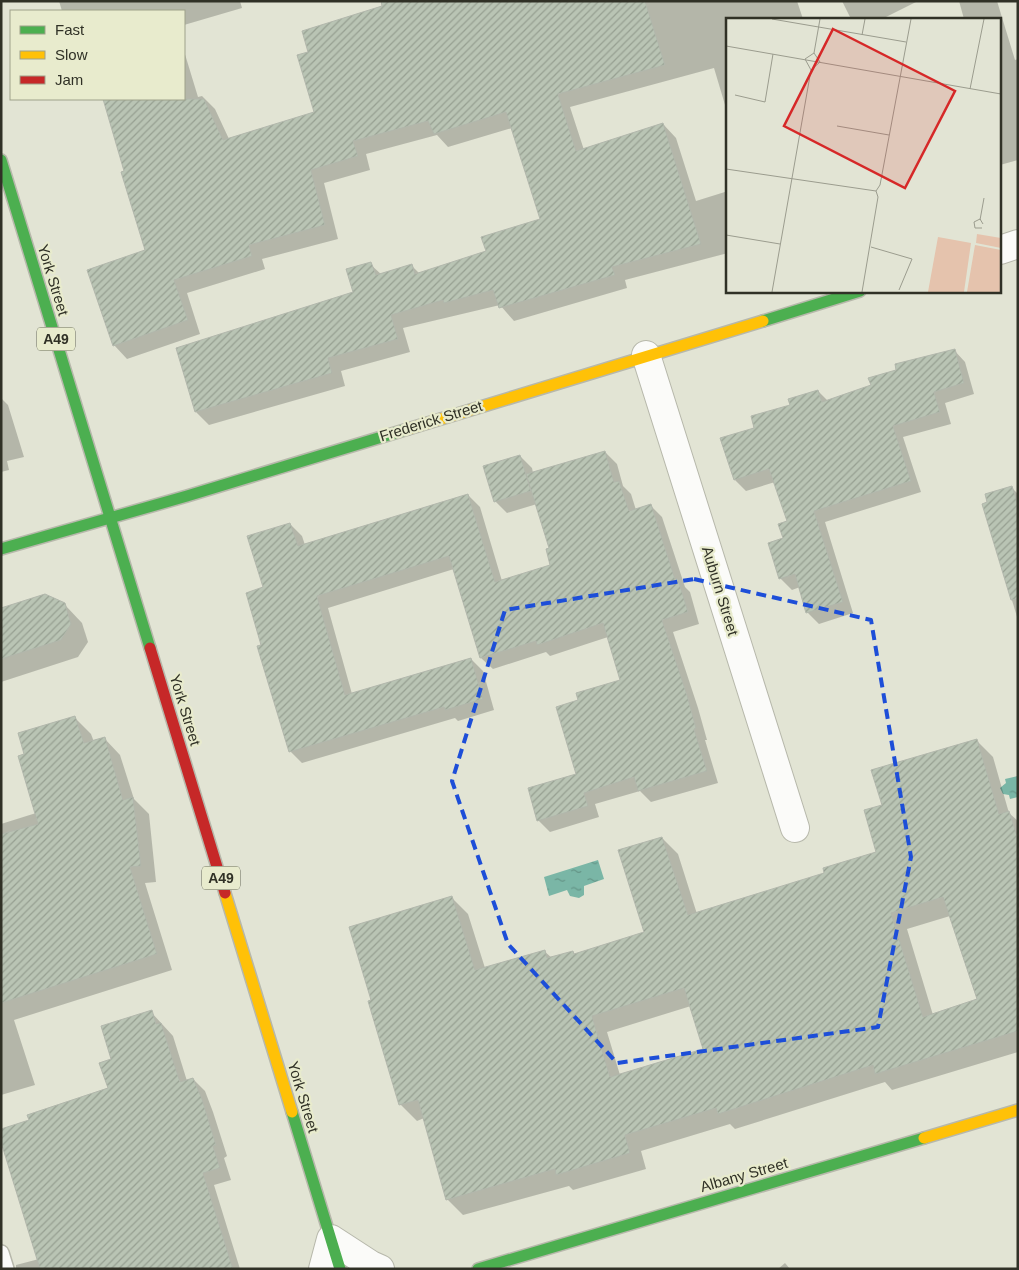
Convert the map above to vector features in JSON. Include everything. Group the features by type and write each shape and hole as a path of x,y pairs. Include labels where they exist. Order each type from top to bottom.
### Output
{"main road":[{"name":"York Street","path":"1,160 340,1269"},
{"name":"Frederick Street","path":"1,549 857,292"},
{"name":"Albany Street","path":"478,1269 1018,1110"}],"street":[{"path":"1002,249 1018,244"},
{"name":"Auburn Street","path":"646,355 795,828"},
{"path":"323,1269 331,1238 371,1266 380,1269"}],"lane":[{"path":"1,1253 6,1269"}],"highlighted area":[{"path":"694,579 871,620 911,857 878,1027 617,1063 508,944 452,781 505,610"}],"water":[{"path":"1018,776 1018,797 1010,799 1009,795 1003,794 1000,788 1006,783 1005,779"},
{"path":"598,860 604,879 584,886 584,895 579,898 570,896 567,890 549,896 544,877"}],"building":[{"path":"381,1 645,1 665,65 558,94 576,151 663,123 701,244 612,267 615,275 499,308 493,290 444,303 443,300 391,315 398,339 328,358 332,373 195,412 176,348 353,292 346,269 371,262 376,275 412,264 415,274 486,251 481,237 540,219 506,112 434,134 428,121 353,141 358,156 311,170 325,225 249,245 252,256 174,280 188,320 113,346 87,270 145,250 121,172 124,171 103,100 204,99 223,140 314,112 297,55 308,52 302,31 382,6"},
{"path":"955,349 964,383 934,392 940,412 893,426 911,481 814,511 843,602 806,613 795,574 779,579 768,543 783,538 778,524 787,521 769,469 734,480 720,438 754,428 751,416 790,405 788,399 818,390 822,402 871,385 868,378 896,370 895,364"},
{"path":"605,451 614,482 619,481 629,511 651,504 675,579 678,579 688,612 662,620 687,695 696,728 694,729 707,771 638,791 634,777 584,793 588,806 537,821 528,788 576,774 556,707 578,700 576,693 620,680 603,623 537,645 536,641 480,658 449,556 317,596 345,695 471,658 483,699 445,710 444,707 289,752 257,646 261,645 246,593 263,587 247,536 290,523 298,546 468,494 495,582 550,565 546,549 549,548 526,474"},
{"path":"520,455 531,491 494,502 483,466"},
{"path":"1012,486 1018,505 1018,599 1011,600 982,504 987,502 985,494"},
{"path":"45,594 65,603 71,624 61,640 1,659 1,608"},
{"path":"75,716 84,743 105,737 123,800 133,797 141,866 130,867 157,954 1,1003 1,834 38,824 18,756 24,754 18,733"},
{"path":"977,739 999,814 1009,811 1018,839 1018,1031 875,1074 873,1065 718,1114 716,1108 625,1135 630,1153 556,1175 555,1169 446,1200 418,1100 399,1105 368,1001 371,1000 349,927 452,896 475,970 545,950 547,958 573,951 574,954 644,932 618,850 662,837 688,915 824,873 823,868 876,852 864,810 882,805 871,770","holes":["943,897 977,999 923,1017 891,913","684,988 703,1049 610,1077 592,1016"]},
{"path":"152,1010 156,1024 161,1023 180,1082 193,1078 202,1099 216,1145 213,1146 220,1168 203,1173 233,1269 40,1269 1,1142 1,1129 29,1120 27,1115 108,1088 99,1063 111,1059 101,1026"}],"traffic: fast":[{"path":"1,160 150,648"},
{"path":"763,321 857,292"},
{"path":"1,549 187,496 408,429"},
{"path":"292,1112 340,1269"},
{"path":"478,1269 924,1138"}],"traffic: slow":[{"path":"408,429 763,321"},
{"path":"225,893 292,1112"},
{"path":"924,1138 1018,1110"}],"traffic: jam":[{"path":"150,648 225,893"}]}
